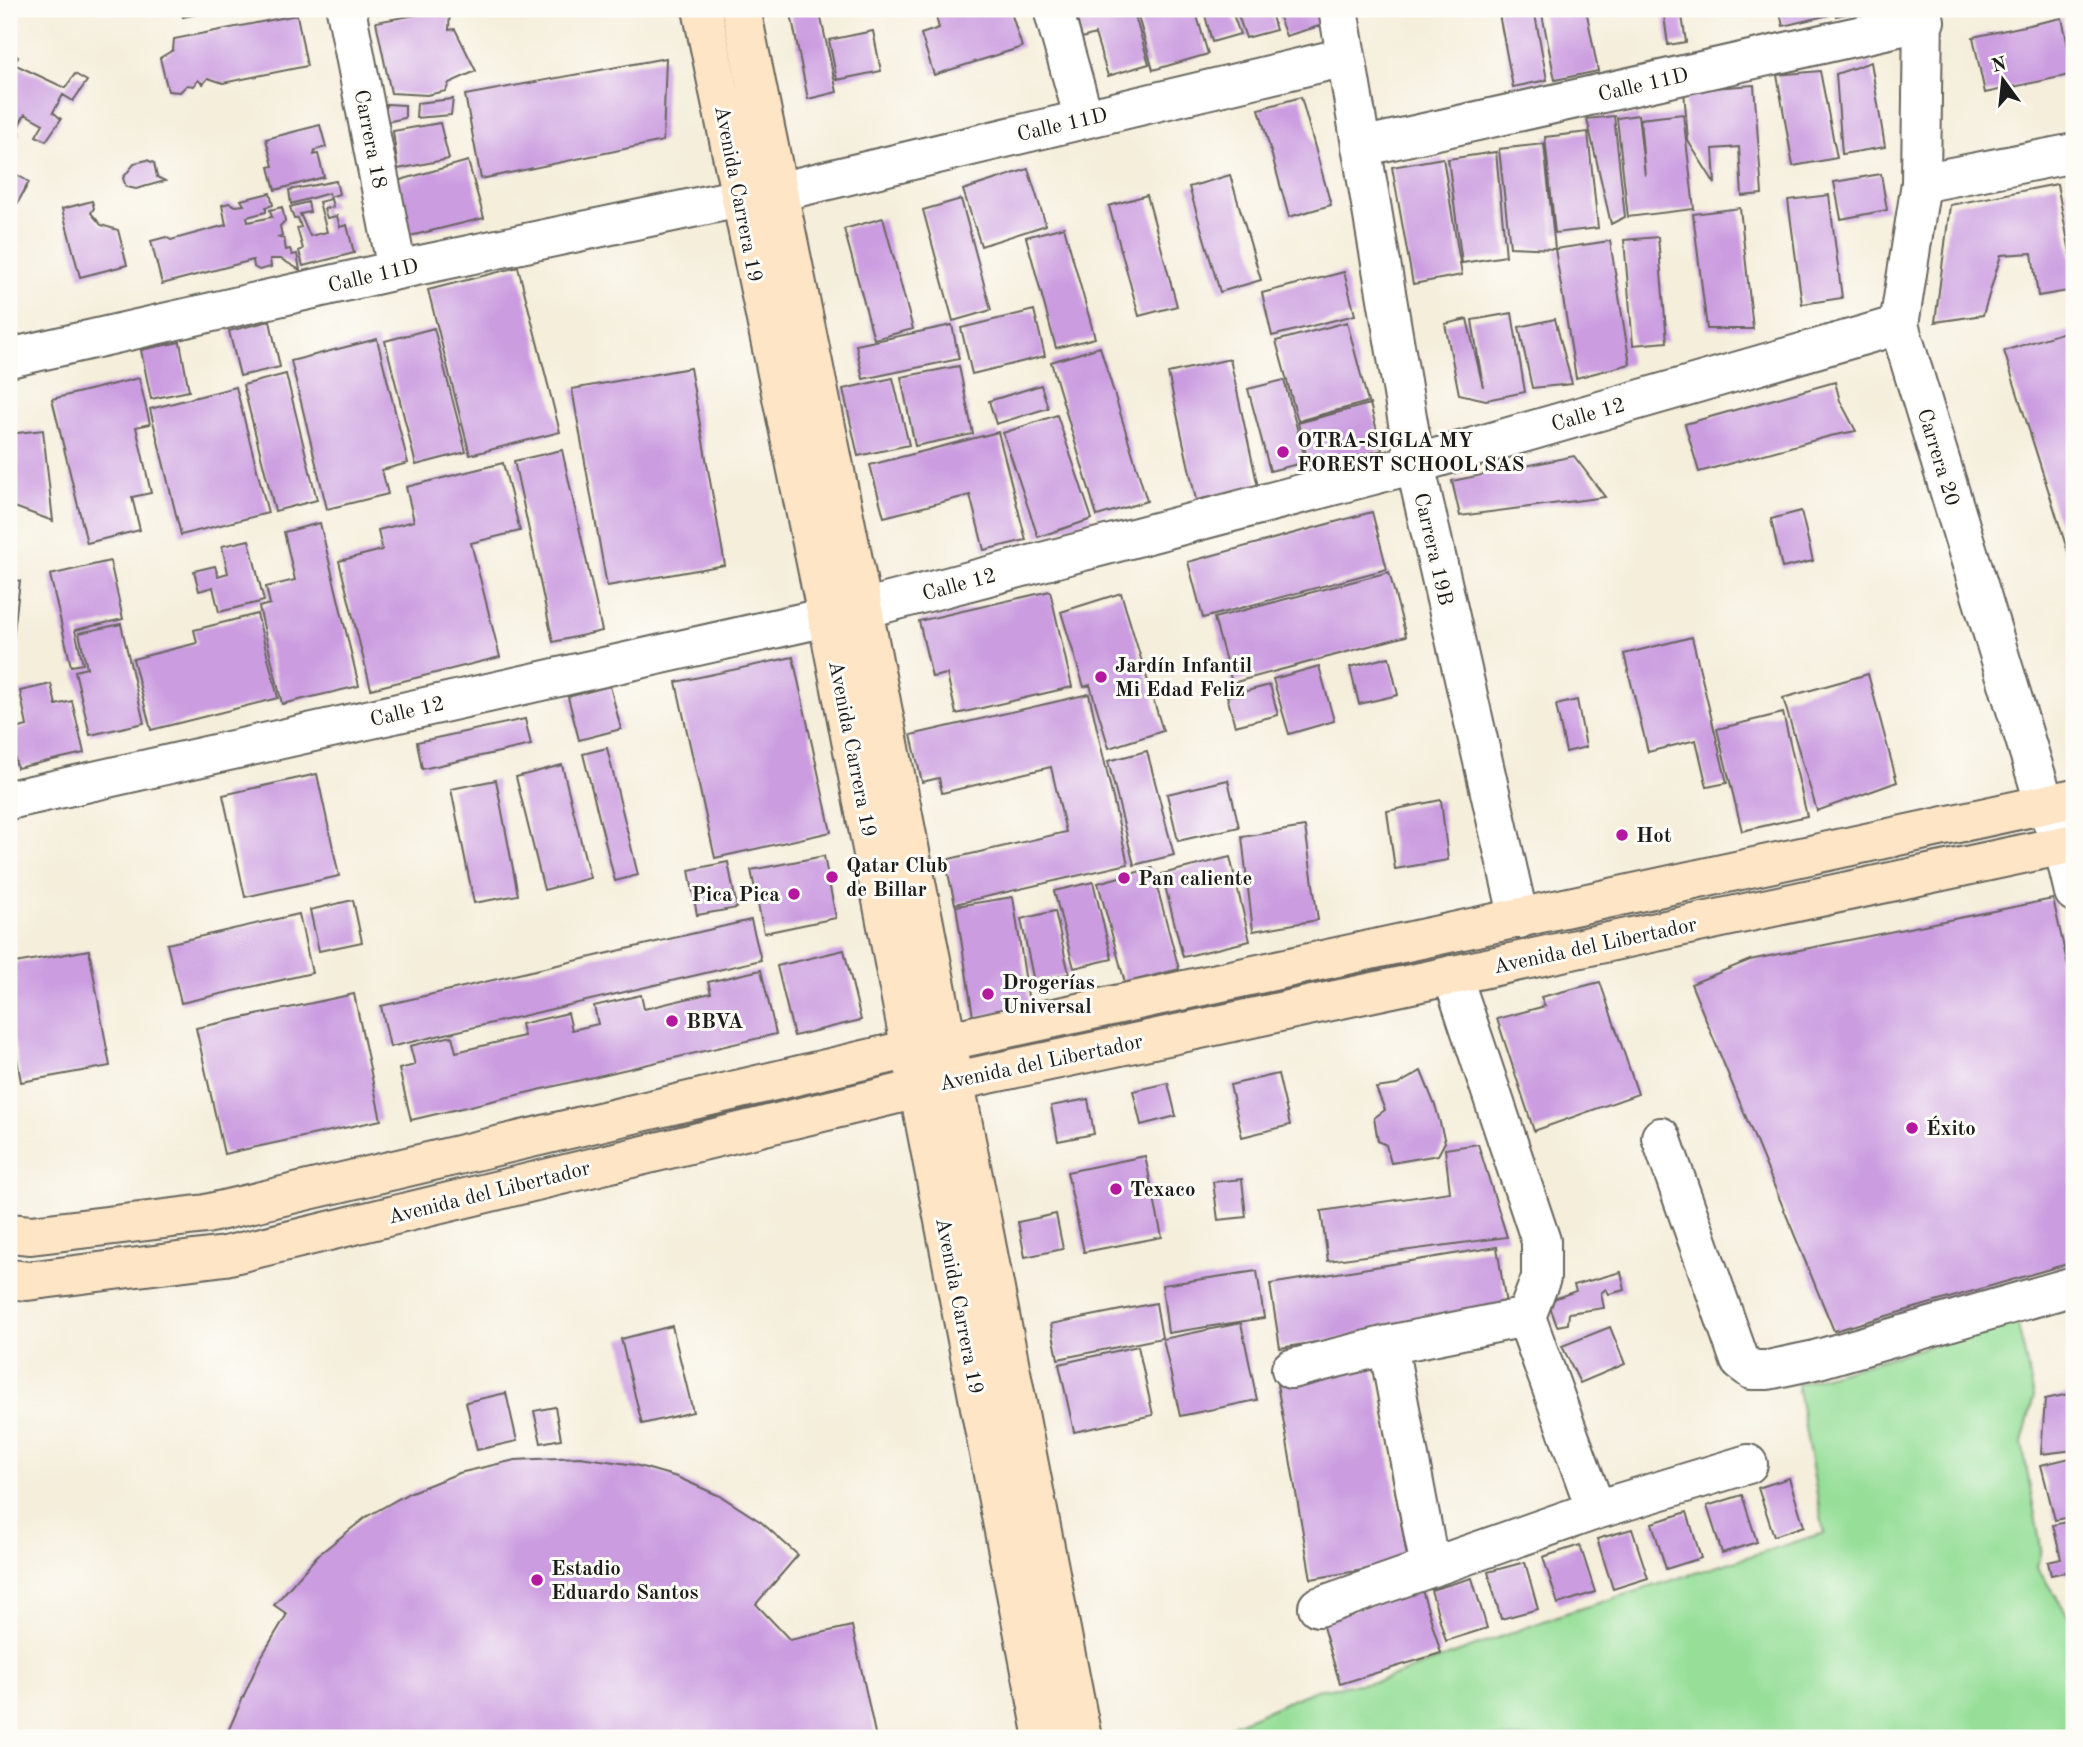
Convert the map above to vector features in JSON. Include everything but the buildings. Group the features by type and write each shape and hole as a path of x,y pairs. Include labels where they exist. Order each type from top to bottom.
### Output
{"main road":[{"name":"Avenida Carrera 19","path":"702,9 740,198 845,613"},
{"name":"Avenida Carrera 19","path":"741,9 778,192 845,613 928,1045 1082,1738"},
{"name":"Avenida del Libertador","path":"9,1233 31,1235 206,1213 928,1045 2060,802"},
{"name":"Avenida del Libertador","path":"9,1279 27,1280 225,1256 936,1085 2069,845"},
{"name":"Avenida Carrera 19","path":"936,1085 1044,1738"}],"street":[{"name":"Carrera 18","path":"346,9 397,270"},
{"path":"1053,9 1084,119"},
{"name":"Carrera 19B","path":"1338,9 1415,464 1519,919"},
{"name":"Calle 11D","path":"1361,147 1924,15"},
{"name":"Carrera 20","path":"1924,15 1921,183 1899,325 2060,802 2069,845 2074,892"},
{"name":"Calle 11D","path":"778,192 1345,57"},
{"path":"1921,183 2074,153"},
{"name":"Calle 11D","path":"9,358 397,270 740,198"},
{"name":"Calle 12","path":"9,800 845,613 1415,464 1899,325"},
{"path":"1452,975 1541,1241 1541,1278 1526,1317 1596,1510"},
{"path":"1661,1138 1740,1361 1752,1370 1768,1370 1815,1360 2074,1286"},
{"path":"1291,1369 1388,1345 1526,1317"},
{"path":"1388,1345 1430,1568"},
{"path":"1318,1607 1596,1510 1748,1464"}],"green space":[{"path":"2017,1321 2034,1396 2022,1443 2041,1548 2037,1568 2074,1628 2074,1738 1203,1738 1315,1690 1380,1681 1563,1614 1824,1533 1797,1384"}],"place":[{"name":"OTRA-SIGLA MY FOREST SCHOOL SAS","path":"1283,452"},
{"name":"Jardín Infantil Mi Edad Feliz","path":"1101,677"},
{"name":"Hot","path":"1622,835"},
{"name":"Qatar Club de Billar","path":"832,877"},
{"name":"Pan caliente","path":"1124,878"},
{"name":"Pica Pica","path":"794,894"},
{"name":"Drogerías Universal","path":"988,994"},
{"name":"BBVA","path":"672,1021"},
{"name":"Éxito","path":"1912,1128"},
{"name":"Texaco","path":"1116,1189"},
{"name":"Estadio Eduardo Santos","path":"537,1580"}]}
